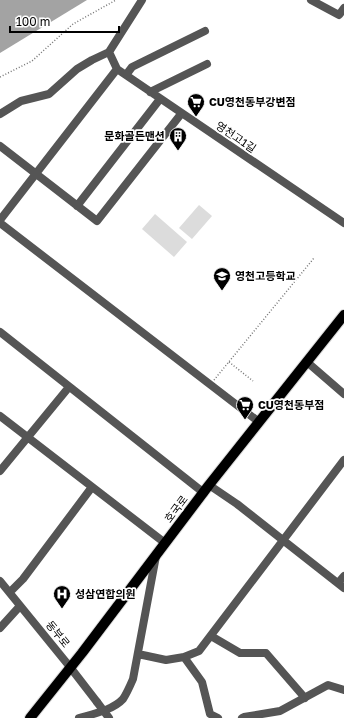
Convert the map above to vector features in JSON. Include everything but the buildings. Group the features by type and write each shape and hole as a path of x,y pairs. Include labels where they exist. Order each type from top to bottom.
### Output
{"main road":[{"name":"호국로","path":"30,718 206,489 344,315"}],"street":[{"path":"0,114 21,101 49,94 77,69 109,52 142,0"},
{"path":"312,0 339,15 344,8"},
{"path":"126,75 132,67 206,31"},
{"path":"0,220 116,69 109,52"},
{"path":"150,92 207,64"},
{"name":"영천고1길","path":"116,69 344,223"},
{"path":"77,206 160,99"},
{"path":"0,146 97,221 181,114"},
{"path":"0,223 260,422"},
{"path":"0,332 69,387 206,489 237,504 341,586 344,576"},
{"path":"307,362 344,394"},
{"path":"0,471 69,387"},
{"path":"0,416 165,543"},
{"path":"138,654 166,660 184,657 199,651 344,460"},
{"path":"10,592 23,579 92,487"},
{"path":"82,718 110,707 122,700 127,693 133,679 156,555"},
{"name":"동부로","path":"0,581 70,667 109,718"},
{"path":"0,628 20,606"},
{"path":"211,636 240,653 266,652 305,698"},
{"path":"184,657 202,682 210,714 218,718"},
{"path":"242,718 244,716 280,711 328,685 344,690"}],"path":[{"path":"0,77 32,61 74,24 116,0"},
{"path":"210,384 314,258"},
{"path":"229,362 253,381"}],"shaded area":[{"path":"0,0 87,0 0,53"},
{"path":"199,205 212,216 192,239 179,228"},
{"path":"155,214 187,242 174,257 142,229"}],"place":[{"name":"CU영천동부강변점","path":"196,117"},
{"name":"문화골든맨션","path":"178,151"},
{"name":"영천고등학교","path":"222,291"},
{"name":"CU영천동부점","path":"245,420"},
{"name":"성삼연합의원","path":"62,609"}]}
